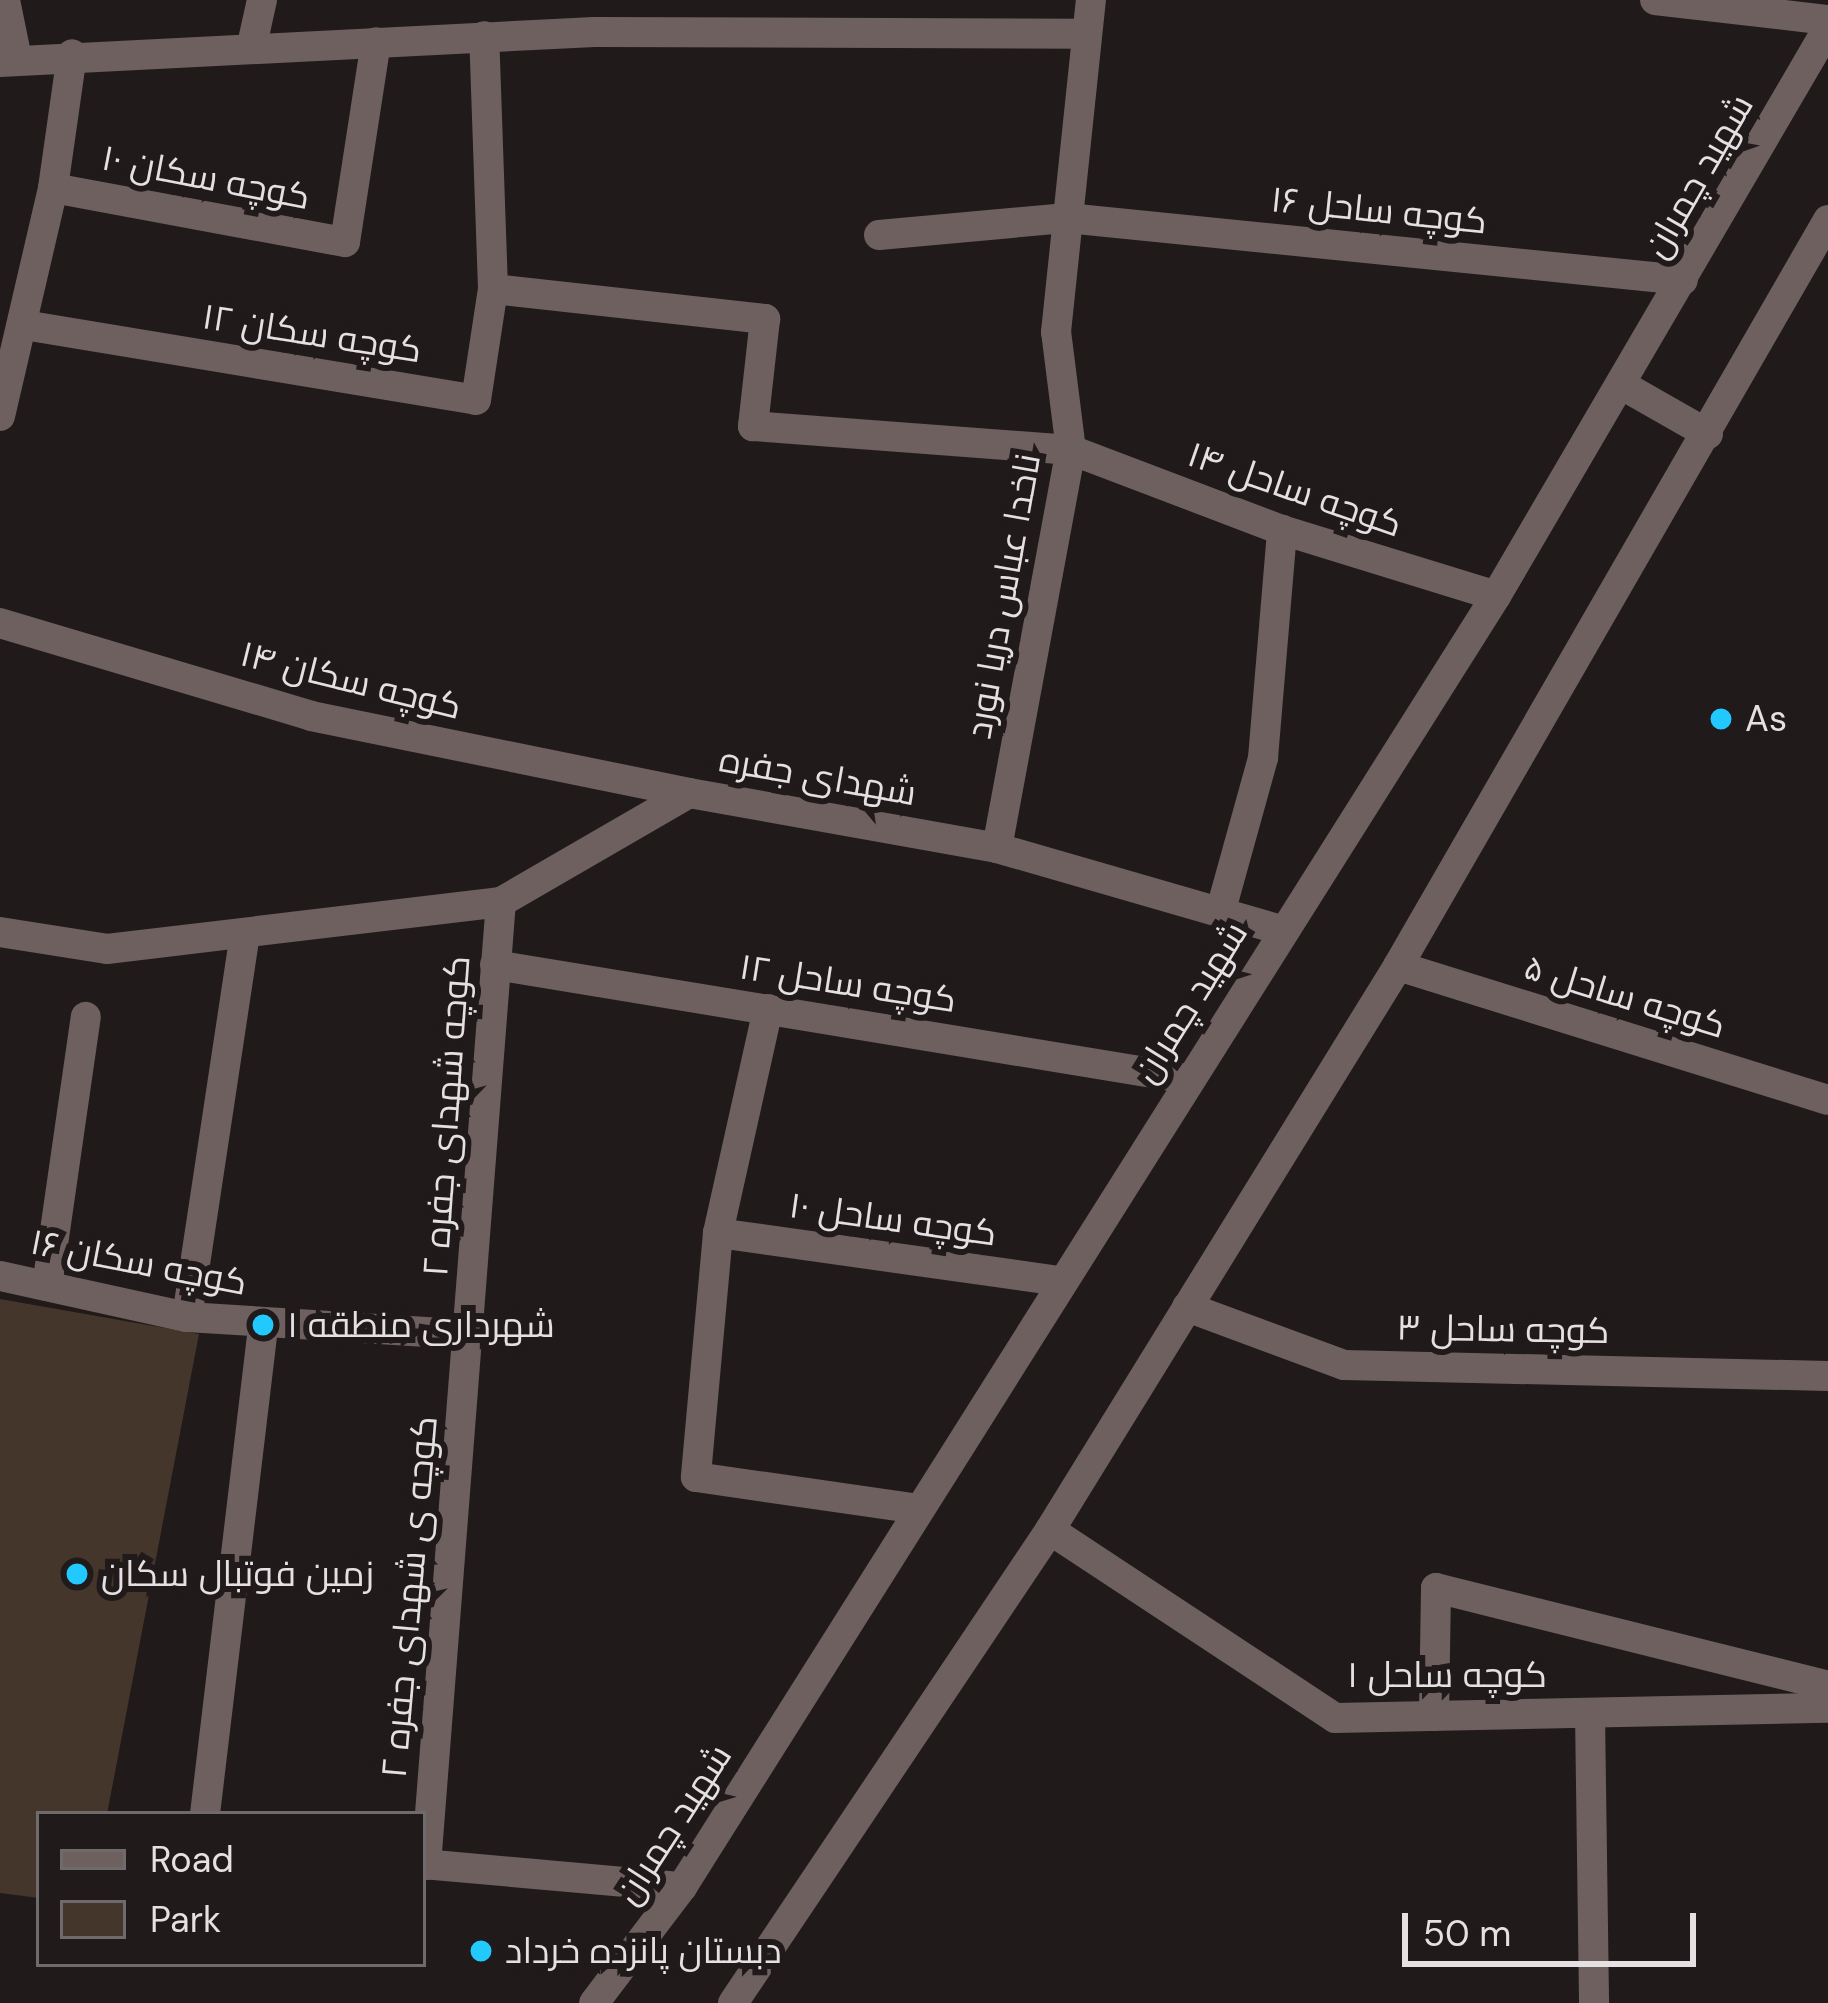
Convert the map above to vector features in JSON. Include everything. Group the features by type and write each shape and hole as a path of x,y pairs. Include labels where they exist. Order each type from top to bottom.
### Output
{"street":[{"path":"5,0 8,61 72,54 927,15 1082,34"},
{"path":"252,45 262,0"},
{"path":"593,0 594,32"},
{"name":"ناخدا عباس دریا نورد","path":"997,848 1072,450 1056,332 1082,34 1091,0"},
{"path":"1655,0 1828,24"},
{"name":"شهید چمران","path":"594,2003 682,1887 1058,1281 1496,596 1828,24"},
{"path":"484,36 494,289"},
{"name":"کوچه سکان ۱۰","path":"52,188 345,242 376,42"},
{"path":"0,416 52,188 72,54"},
{"name":"کوچه ساحل ۱۶","path":"879,235 1067,218 1683,280"},
{"path":"734,2003 1050,1530 1398,966 1828,220"},
{"name":"کوچه سکان ۱۲","path":"24,325 476,400 494,289"},
{"name":"کوچه ساحل ۱۴","path":"494,289 766,319 753,427 1072,450 1282,530 1496,596"},
{"path":"1622,385 1708,434"},
{"path":"1222,906 1263,758 1282,530"},
{"name":"کوچه سکان ۱۴","path":"0,623 311,716 688,794"},
{"name":"شهدای جفره","path":"0,932 107,949 501,902 688,794 997,848 1222,906 1282,930"},
{"name":"کوچه شهدای جفره ۲","path":"470,1335 501,902"},
{"path":"187,1317 245,935"},
{"name":"کوچه ساحل ۱۲","path":"495,965 1189,1078"},
{"name":"کوچه ساحل ۵","path":"1398,966 1828,1100"},
{"path":"768,1009 718,1233 696,1478 918,1509"},
{"path":"47,1286 86,1017"},
{"name":"کوچه ساحل ۱۰","path":"718,1233 1058,1281"},
{"name":"کوچه سکان ۱۶","path":"0,1276 187,1317 470,1335"},
{"name":"کوچه ساحل ۳","path":"1187,1307 1344,1364 1828,1376"},
{"path":"205,1811 263,1325"},
{"name":"کوچه ی شهدای جفره ۲","path":"426,1841 470,1335"},
{"name":"کوچه ساحل ۱","path":"1050,1530 1335,1718 1828,1708"},
{"path":"1434,1716 1436,1588 1828,1686"},
{"path":"1590,1713 1594,2003"},
{"path":"426,1864 682,1887"}],"green space":[{"name":"زمین فوتبال سکان","path":"0,1299 199,1334 108,1811 36,1811 36,1898 0,1893"}],"place":[{"name":"As","path":"1721,719"},
{"name":"شهرداری منطقه ١","path":"263,1325"},
{"name":"زمین فوتبال سکان","path":"77,1574"},
{"name":"دبستان پانزده خرداد","path":"481,1951"}]}
